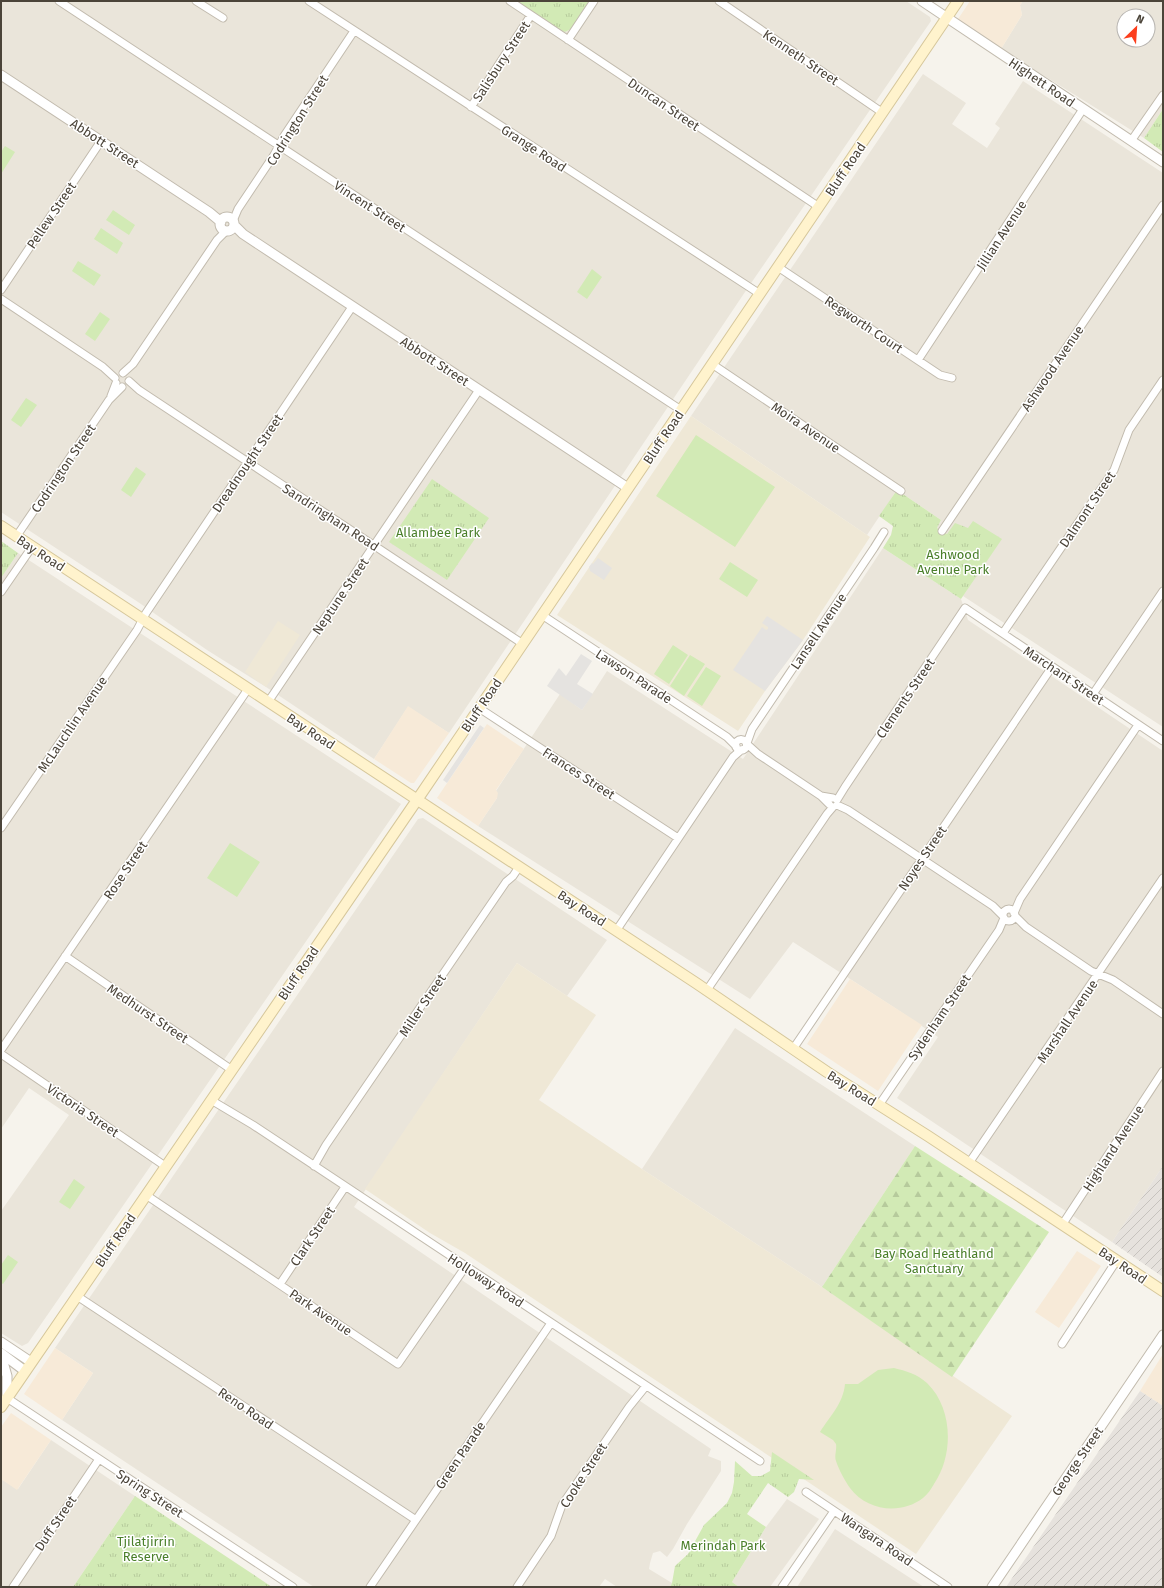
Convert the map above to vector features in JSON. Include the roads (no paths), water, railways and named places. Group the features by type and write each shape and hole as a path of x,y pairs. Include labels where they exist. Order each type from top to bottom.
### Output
{"main road":[{"name":"Bluff Road","path":"1,1407 417,800 958,1"},
{"name":"Bay Road","path":"1,526 707,990 793,1049 970,1163 1163,1291"}],"street":[{"name":"Vincent Street","path":"59,1 681,410"},
{"path":"196,1 223,18"},
{"name":"Grange Road","path":"309,1 760,294"},
{"name":"Duncan Street","path":"510,1 819,207"},
{"path":"568,40 594,1"},
{"name":"Kenneth Street","path":"718,1 883,113"},
{"name":"Highett Road","path":"922,1 1163,162"},
{"name":"Salisbury Street","path":"471,107 531,15"},
{"name":"Codrington Street","path":"16,537 228,224 354,31"},
{"name":"Abbott Street","path":"1,75 628,488"},
{"path":"1131,141 1163,95"},
{"name":"Jillian Avenue","path":"918,360 1083,109"},
{"name":"Pellew Street","path":"1,290 101,141"},
{"name":"Ashwood Avenue","path":"942,530 1163,206"},
{"name":"Regworth Court","path":"778,267 918,360 940,374 952,378"},
{"name":"Sandringham Road","path":"1,299 523,644"},
{"name":"Dreadnought Street","path":"143,620 146,613 352,307"},
{"name":"Moira Avenue","path":"712,364 901,491"},
{"name":"Dalmont Street","path":"1003,633 1114,470 1129,430 1163,380"},
{"name":"Neptune Street","path":"268,702 479,390"},
{"name":"Lansell Avenue","path":"616,931 884,532"},
{"path":"1,592 32,547"},
{"path":"1093,694 1163,591"},
{"name":"Marchant Street","path":"965,608 1163,741"},
{"name":"Clements Street","path":"707,990 965,608"},
{"name":"Lawson Parade","path":"542,616 727,737 758,754 822,796 848,810 1091,970 1113,980 1163,1014"},
{"name":"McLauchlin Avenue","path":"1,828 143,620"},
{"name":"Noyes Street","path":"793,1049 1052,667"},
{"name":"Rose Street","path":"1,1050 248,689"},
{"name":"Frances Street","path":"479,708 678,838"},
{"name":"Sydenham Street","path":"880,1105 1138,725"},
{"name":"Miller Street","path":"312,1165 506,882 519,867"},
{"name":"Marshall Avenue","path":"970,1163 1163,878"},
{"name":"Medhurst Street","path":"65,956 232,1070"},
{"name":"Victoria Street","path":"1,1054 165,1166"},
{"name":"Highland Avenue","path":"1062,1224 1163,1071"},
{"name":"Holloway Road","path":"211,1100 466,1266 760,1461"},
{"name":"Clark Street","path":"280,1284 345,1187"},
{"name":"Park Avenue","path":"146,1195 398,1364 466,1266"},
{"path":"1062,1344 1117,1260"},
{"name":"Reno Road","path":"77,1296 416,1520"},
{"name":"Green Parade","path":"370,1587 551,1323"},
{"name":"George Street","path":"992,1587 1163,1335"},
{"path":"1,1342 31,1362"},
{"path":"1,1354 25,1371"},
{"path":"1,1354 7,1376 7,1398"},
{"name":"Cooke Street","path":"517,1587 551,1536 562,1505 644,1385"},
{"name":"Spring Street","path":"7,1398 293,1587"},
{"name":"Duff Street","path":"12,1587 99,1459"},
{"name":"Wangara Road","path":"806,1492 948,1587"},
{"path":"782,1587 834,1511"}],"park label":[{"name":"Allambee Park","path":"438,532"},
{"name":"Ashwood Avenue Park","path":"953,562"},
{"name":"Bay Road Heathland Sanctuary","path":"934,1260"},
{"name":"Merindah Park","path":"723,1545"},
{"name":"Tjilatjirrin Reserve","path":"146,1548"}]}
